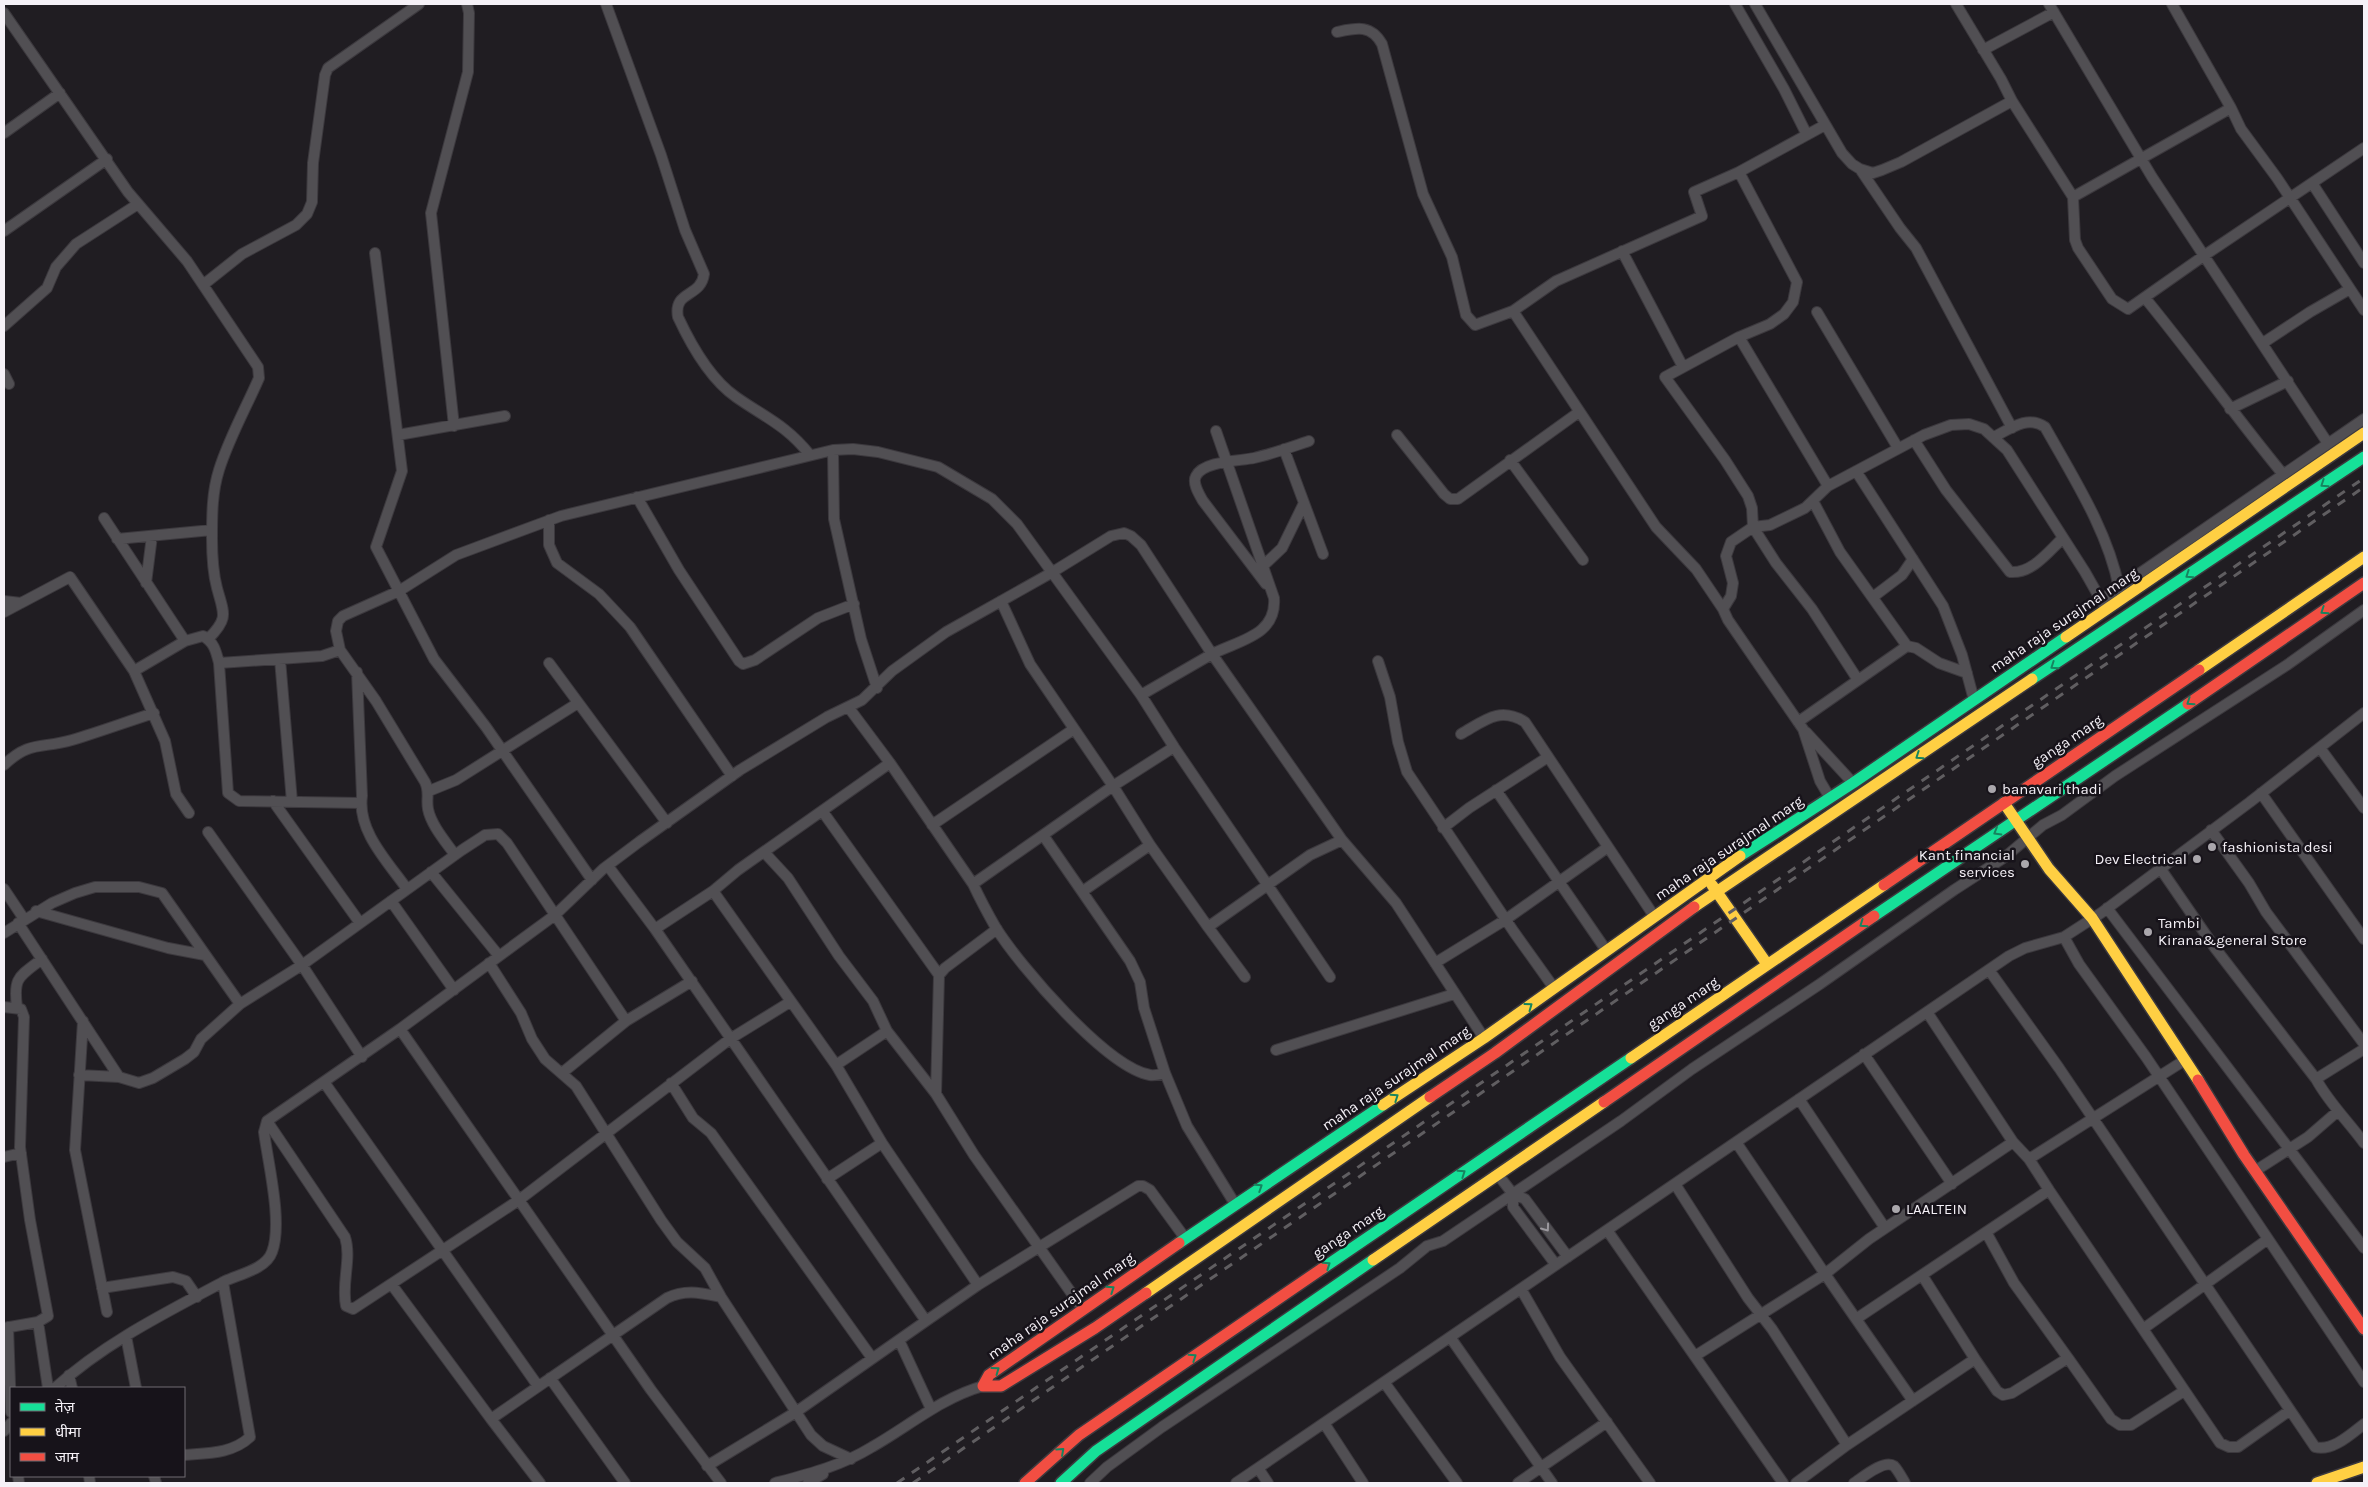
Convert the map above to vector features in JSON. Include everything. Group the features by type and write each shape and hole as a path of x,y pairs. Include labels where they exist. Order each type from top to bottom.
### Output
{"street":[{"path":"203,285 242,254 296,226 307,214 312,202 313,163 325,75 328,68 419,4"},
{"path":"454,426 431,213 468,72 468,4"},
{"path":"606,4 658,146 685,230 704,274 699,287 679,300 676,307 678,317 716,379 735,396 769,416 786,429 810,456"},
{"path":"1735,4 1784,89 1807,135"},
{"path":"1755,4 1842,153 1852,164 1860,169 1873,173 1896,164 2012,102"},
{"path":"1956,4 2001,79 2012,102 2073,197 2075,240 2112,299 2128,310 2205,255 2364,148"},
{"path":"2173,4 2240,129 2277,178 2364,310"},
{"path":"1983,50 2051,8 2172,207 2327,442"},
{"path":"4,13 138,204 173,242 258,367 258,378 219,469 214,493 212,530 217,588 224,612 219,628 208,639"},
{"path":"1336,32 1358,28 1366,29 1378,37 1382,44 1423,194 1452,257 1466,315 1475,324 1513,310 1556,281 1702,216 1694,192 1739,172 1825,125"},
{"path":"4,133 60,93"},
{"path":"2073,197 2230,108"},
{"path":"4,231 107,159"},
{"path":"1860,169 1916,248 2012,428"},
{"path":"1739,172 1797,282 1793,302 1784,314 1770,324 1739,337 1664,377 1726,460 1748,496 1752,508 1753,527 1776,563 1812,609 1858,680"},
{"path":"2312,183 2364,263"},
{"path":"4,326 47,288 56,267 76,244 138,204"},
{"path":"1622,251 1683,367"},
{"path":"374,253 402,471 376,547 434,659 502,751 592,880"},
{"path":"2263,344 2310,312 2350,289"},
{"path":"2145,298 2282,473"},
{"path":"1513,310 1656,527 1696,569 1723,609 1728,620 1801,726 1853,783"},
{"path":"1816,312 1898,448"},
{"path":"1739,337 1828,486"},
{"path":"4,374 9,384"},
{"path":"2230,409 2288,381"},
{"path":"1397,435 1450,499 1458,499 1579,412"},
{"path":"398,435 505,416"},
{"path":"2103,604 2119,588 2282,473 2364,419"},
{"path":"1994,437 2029,421 2036,421 2045,427 2094,521 2109,554 2119,588"},
{"path":"1723,609 1731,596 1733,583 1726,556 1731,542 1753,527 1770,525 1804,508 1828,486 1914,440 1951,425 1969,424 1994,437 2007,450 2116,624"},
{"path":"1141,695 1212,654 1265,628 1272,619 1275,609 1271,590 1216,431"},
{"name":"maha raja surajmal marg","path":"2364,433 2103,604 1974,700 1853,783 1707,878 1484,1038 1082,1308 989,1375 983,1386 1000,1386 1095,1328 1495,1053 1716,892 2364,457"},
{"path":"1914,440 1946,490 2010,572 2018,573 2026,570 2063,538"},
{"path":"1271,590 1203,501 1197,489 1195,479 1197,474 1206,468 1226,462 1254,458 1309,441"},
{"path":"455,855 430,815 428,810 429,792 356,671 340,650 336,631 338,621 352,611 399,591 456,555 549,520 833,450 853,449 878,452 938,467 992,499 1017,524 1141,695 1174,747 1330,977"},
{"path":"1284,449 1323,554"},
{"path":"833,450 834,519 861,639 877,688"},
{"path":"1510,460 1584,560"},
{"path":"1856,471 1944,606 1974,700"},
{"path":"637,498 692,591 739,660 744,664 755,660 818,618 854,604"},
{"path":"1813,501 1840,552 1907,646 1916,648 1939,663 1967,674"},
{"path":"1263,566 1282,548 1304,503"},
{"path":"104,518 185,641"},
{"path":"549,520 549,545 557,563 599,594 625,620 732,776"},
{"path":"117,539 212,530"},
{"path":"55,1387 69,1375 126,1336 223,1282 264,1264 272,1254 276,1239 275,1210 264,1132 267,1121 362,1057 454,990 555,915 608,866 732,776 828,717 862,700 877,688 892,671 946,632 1051,573 1110,536 1124,533 1132,536 1140,545 1212,654 1342,840 1396,903 1454,994 1495,1053"},
{"path":"146,583 152,536"},
{"name":"ganga marg","path":"1025,1483 1079,1435 2364,557"},
{"path":"1873,597 1902,575 1913,558"},
{"path":"4,612 70,577 134,671 165,741 176,794 189,813"},
{"path":"1061,1483 1096,1452 1992,835 2016,821 2364,583"},
{"path":"4,601 22,603"},
{"path":"1001,601 1030,664 1113,786 1150,845 1245,977"},
{"path":"1090,1483 1107,1467 1162,1427 1400,1268 1427,1246 1442,1241 1622,1121 1692,1069 2005,857 2026,839 2115,776 2287,665 2364,610"},
{"path":"134,671 185,641 203,636 212,643 219,662 228,793 240,801 361,803"},
{"path":"1801,726 1858,680 1907,646"},
{"path":"219,662 322,656 340,650"},
{"path":"280,659 292,802"},
{"path":"1378,661 1390,697 1398,742 1407,772 1443,828 1554,988"},
{"path":"549,663 667,823"},
{"path":"356,671 362,820 368,832 407,889"},
{"path":"429,792 456,780 578,703"},
{"path":"849,708 890,763 973,884 997,929 1059,1008 1114,1057 1141,1072 1152,1075 1165,1073"},
{"path":"4,765 14,755 26,749 71,740 154,713"},
{"path":"1236,1483 2009,956 2025,948 2064,938 2261,793 2364,713"},
{"path":"1461,734 1491,717 1503,714 1514,715 1525,722 1654,916"},
{"path":"1801,726 1820,781 1830,798"},
{"path":"932,826 1074,729"},
{"path":"973,884 1113,786 1174,747"},
{"path":"2320,748 2364,808"},
{"path":"1443,828 1496,790 1548,757"},
{"path":"655,929 713,892 764,852 890,763"},
{"path":"1496,790 1606,950"},
{"path":"2261,793 2364,939"},
{"path":"273,801 360,923"},
{"path":"2004,803 2026,839 2048,869 2092,918 2255,1171 2364,1329"},
{"path":"823,812 940,975"},
{"path":"2211,830 2249,883 2266,912 2364,1044"},
{"path":"208,832 302,965 362,1057"},
{"path":"79,1074 119,1077 139,1083 185,1059 194,1052 200,1039 240,1004 302,965 485,835 498,834 507,844 626,1020"},
{"path":"1044,835 1130,961 1140,982 1144,1008 1165,1073 1187,1126 1235,1204 1250,1221"},
{"path":"1208,927 1310,855 1342,840"},
{"path":"1083,891 1150,845"},
{"path":"1435,963 1506,920 1608,847"},
{"path":"764,852 788,878 838,956 873,1001 887,1031 936,1094 974,1155 1095,1328"},
{"path":"608,866 692,981 926,1321"},
{"path":"2160,868 2215,948 2316,1079 2328,1100 2363,1138"},
{"path":"431,872 499,956"},
{"path":"1707,878 1767,964"},
{"path":"4,933 36,911 74,893 95,887 139,887 162,893 240,1004"},
{"path":"4,889 42,959 119,1077"},
{"path":"713,892 836,1065 882,1143 978,1285"},
{"path":"391,901 454,990"},
{"path":"2107,908 2364,1248"},
{"path":"36,911 168,948 205,955"},
{"path":"936,1094 940,975 945,968 997,929"},
{"path":"2064,938 2079,964 2159,1076 2364,1382"},
{"path":"16,1008 14,988 17,981 42,959"},
{"path":"490,963 521,1013 540,1052 545,1059 576,1086 661,1220 677,1242 705,1268 721,1297 816,1442 851,1459"},
{"path":"1989,970 2059,1068 2315,1448 2323,1449 2332,1446 2364,1424"},
{"path":"562,1073 626,1020 692,981"},
{"path":"1276,1050 1454,994"},
{"path":"267,1121 345,1237 348,1246 344,1296 346,1306 353,1309 519,1200 730,1038 790,1002"},
{"path":"4,1007 21,1009 24,1017 21,1153 30,1220 48,1316 38,1322 6,1327 10,1395"},
{"path":"1927,1012 2013,1142 2029,1159 2048,1190 2220,1443 2229,1447 2238,1447 2289,1411"},
{"path":"83,1021 75,1141 76,1162 107,1312"},
{"path":"400,1029 613,1336 721,1483"},
{"path":"836,1065 887,1031"},
{"path":"2316,1079 2364,1049"},
{"path":"1864,1054 1952,1184"},
{"path":"2029,1159 2185,1060"},
{"path":"324,1082 538,1386"},
{"path":"671,1083 693,1118 711,1133 872,1358"},
{"path":"1799,1099 1885,1228"},
{"path":"2255,1171 2308,1137 2338,1111"},
{"path":"1736,1142 1913,1401"},
{"path":"1695,1356 1762,1316 1825,1274 1885,1228 2013,1142"},
{"path":"827,1179 882,1143"},
{"path":"4,1157 21,1153"},
{"path":"1499,1176 1513,1194 1526,1199 1568,1258"},
{"path":"1675,1184 1847,1445"},
{"path":"707,1466 796,1412 978,1285 1130,1190 1143,1186 1150,1190 1185,1238"},
{"path":"1856,1319 2048,1190"},
{"path":"1513,1194 1514,1206 1556,1265"},
{"path":"1607,1230 1784,1483"},
{"path":"1986,1232 2014,1283 2111,1420 2120,1425 2131,1425 2184,1391"},
{"path":"2143,1329 2268,1239"},
{"path":"1922,1275 1997,1391 2003,1395 2012,1393 2068,1358"},
{"path":"102,1288 173,1277 186,1281 197,1297"},
{"path":"185,1455 228,1450 241,1446 250,1437 223,1282"},
{"path":"392,1285 540,1483"},
{"path":"1521,1289 1560,1357 1650,1483"},
{"path":"491,1419 667,1298 680,1292 694,1292 721,1297"},
{"path":"38,1322 48,1387"},
{"path":"126,1336 136,1387"},
{"path":"1450,1337 1552,1483"},
{"path":"899,1340 931,1409"},
{"path":"1796,1483 1847,1445 1976,1359"},
{"path":"69,1375 72,1387"},
{"path":"550,1378 625,1483"},
{"path":"1384,1382 1457,1483"},
{"path":"808,1483 851,1459 951,1397 983,1386"},
{"path":"1518,1483 1606,1422"},
{"path":"1324,1423 1362,1483"},
{"path":"1856,1483 1882,1465 1889,1464 1893,1466 1905,1483"},
{"path":"2317,1483 2364,1467"},
{"path":"775,1483 833,1468"},
{"path":"1258,1468 1268,1483"}],"railway":[{"path":"897,1483 2364,478"},
{"path":"913,1483 2364,487"}],"traffic: fast":[{"path":"2032,679 2364,457"},
{"path":"1740,856 1853,783 2066,637"},
{"path":"1874,916 2188,704"},
{"path":"1323,1268 1631,1058"},
{"path":"1179,1243 1383,1105"},
{"path":"1061,1483 1096,1451 1373,1260"}],"traffic: slow":[{"path":"2066,637 2364,433"},
{"path":"2199,670 2364,557"},
{"path":"1694,907 2032,679"},
{"path":"2004,803 2049,869 2092,918 2198,1080"},
{"path":"1383,1105 1484,1038 1740,856"},
{"path":"1712,885 1767,964"},
{"path":"1631,1058 1884,885"},
{"path":"1146,1293 1430,1097"},
{"path":"1373,1260 1604,1102"},
{"path":"2317,1483 2364,1467"}],"traffic: jam":[{"path":"2188,704 2364,583"},
{"path":"1884,885 2199,670"},
{"path":"1430,1097 1495,1053 1694,907"},
{"path":"1604,1102 1874,916"},
{"path":"2198,1080 2244,1155 2364,1329"},
{"path":"1146,1293 1095,1328 1001,1386 983,1386 989,1375 1179,1243"},
{"path":"1025,1483 1079,1435 1323,1268"}],"place":[{"name":"banavari thadi","path":"1992,789"},
{"name":"fashionista desi","path":"2212,847"},
{"name":"Dev Electrical","path":"2197,859"},
{"name":"Kant financial services","path":"2025,864"},
{"name":"Tambi Kirana&general Store","path":"2148,932"},
{"name":"LAALTEIN","path":"1896,1209"}]}
